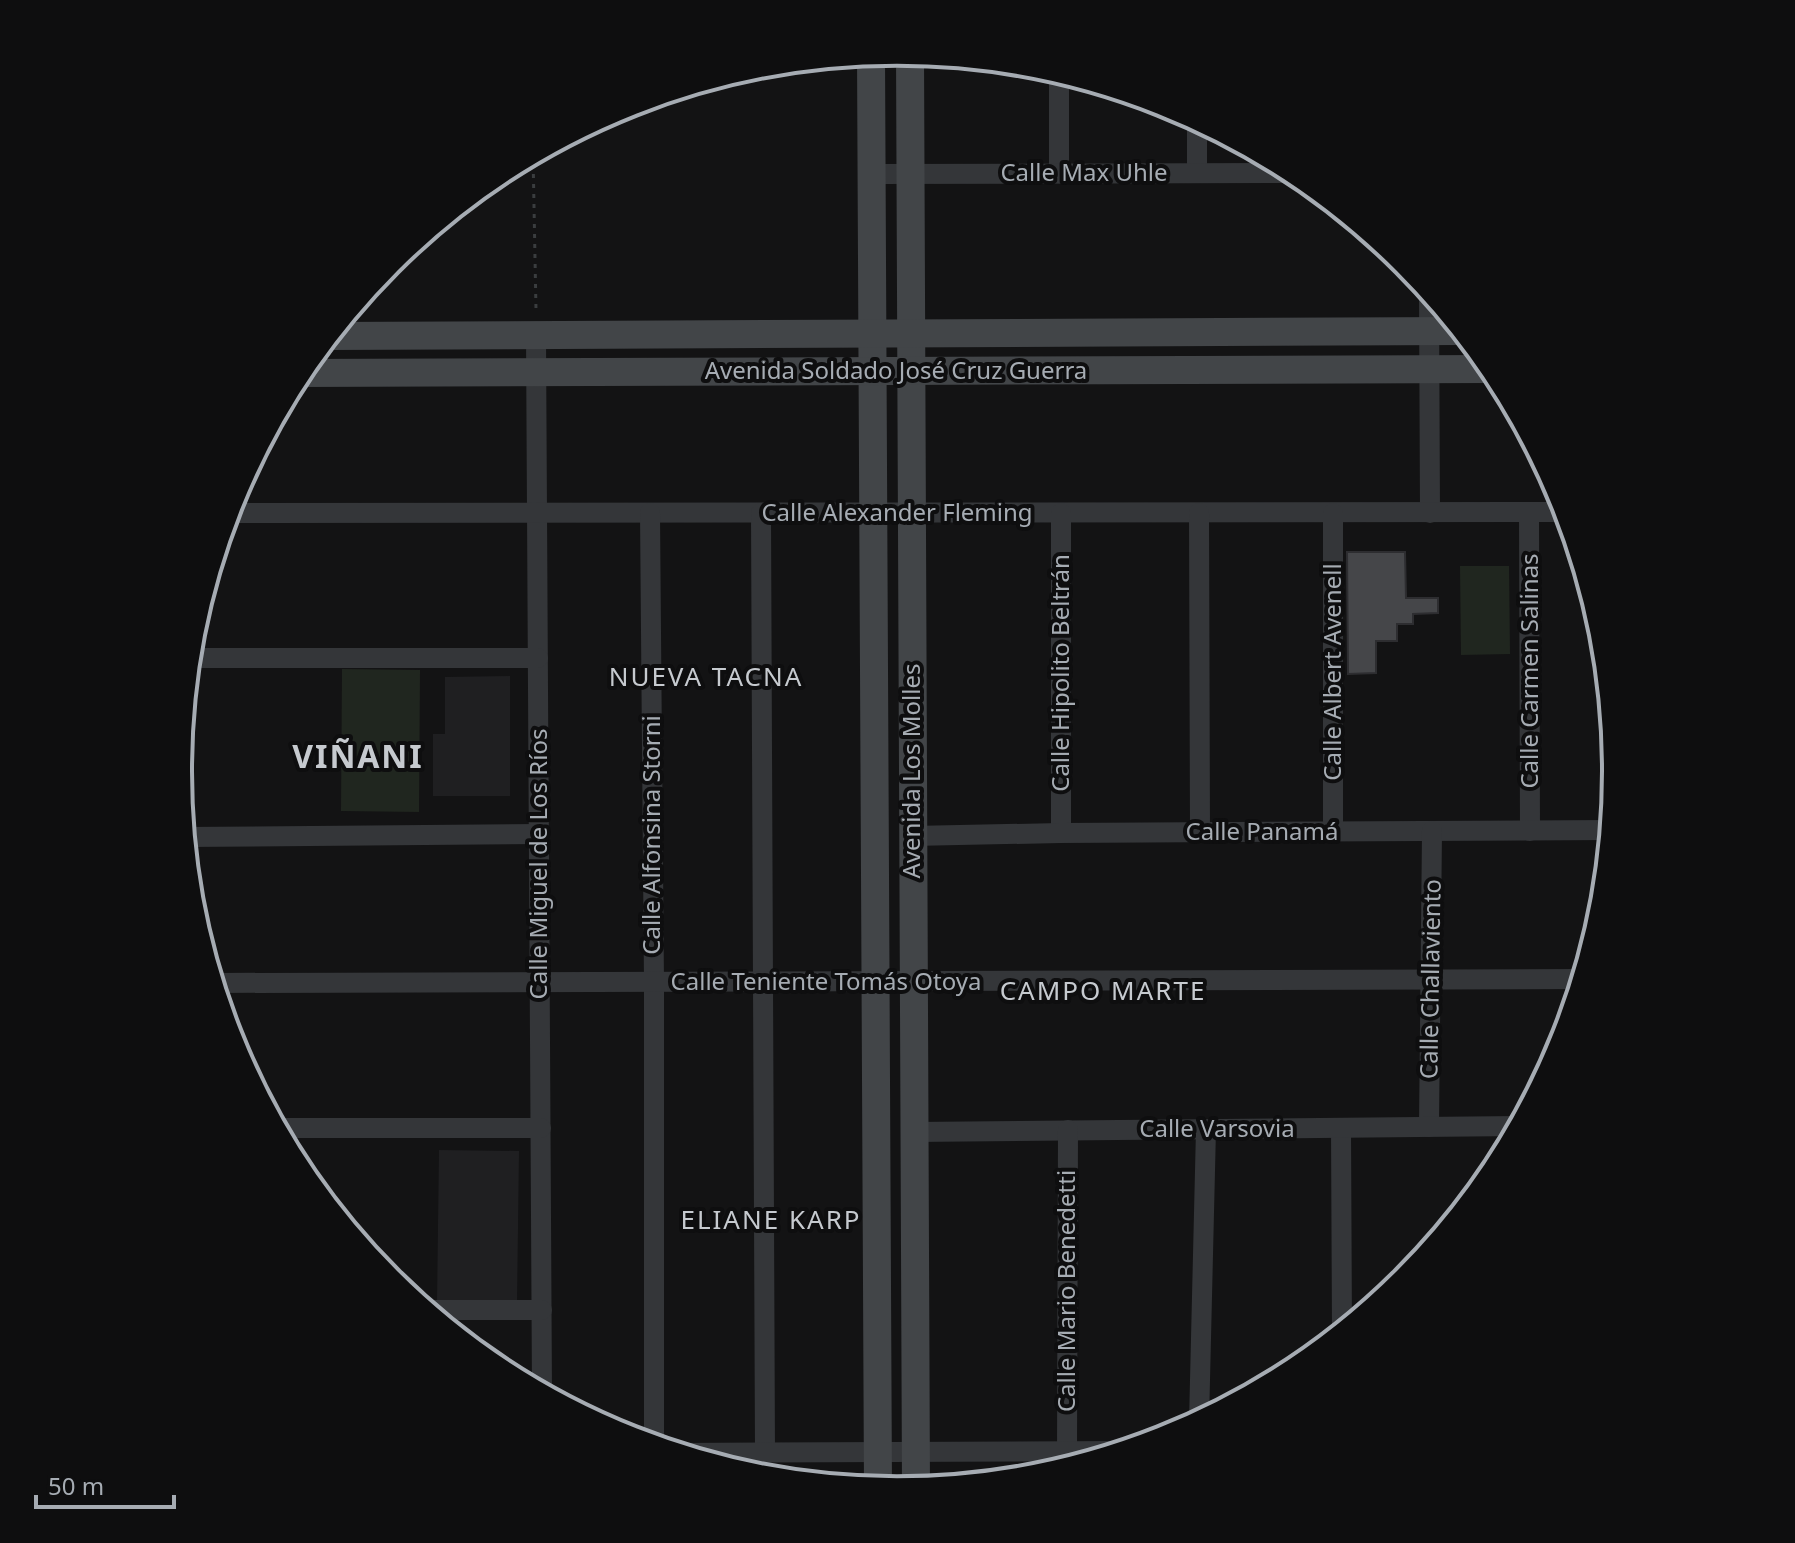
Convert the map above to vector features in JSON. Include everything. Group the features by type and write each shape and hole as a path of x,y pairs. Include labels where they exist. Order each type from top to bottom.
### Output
{"street":[{"name":"Avenida Los Molles","path":"871,67 878,1476"},
{"name":"Avenida Los Molles","path":"910,67 916,1476"},
{"path":"1059,85 1059,173"},
{"path":"1197,133 1197,173"},
{"name":"Calle Max Uhle","path":"872,174 1270,173"},
{"path":"1429,307 1430,513"},
{"name":"Avenida Soldado José Cruz Guerra","path":"343,336 1448,331"},
{"name":"Calle Miguel de Los Ríos","path":"536,335 542,1380"},
{"name":"Avenida Soldado José Cruz Guerra","path":"316,373 1476,369"},
{"name":"Calle Carmen Salinas","path":"1529,512 1530,831"},
{"name":"Calle Alexander Fleming","path":"242,513 1553,512"},
{"name":"Calle Alfonsina Storni","path":"650,513 654,1433"},
{"path":"761,513 765,1452"},
{"name":"Calle Hipolito Beltrán","path":"1061,513 1061,833"},
{"path":"1199,513 1200,832"},
{"name":"Calle Albert Avenell","path":"1333,513 1333,831"},
{"path":"202,658 538,658"},
{"name":"Calle Panamá","path":"912,836 1600,830"},
{"name":"Calle Challaviento","path":"1429,1127 1432,831"},
{"path":"196,837 539,834"},
{"name":"Calle Teniente Tomás Otoya","path":"225,983 1572,979"},
{"name":"Calle Varsovia","path":"914,1132 1507,1126"},
{"path":"289,1128 541,1128"},
{"path":"1341,1128 1342,1319"},
{"path":"1199,1409 1206,1129"},
{"name":"Calle Mario Benedetti","path":"1067,1452 1068,1130"},
{"path":"442,1310 542,1310"},
{"path":"714,1453 1084,1452"}],"path":[{"path":"533,168 536,335"}],"shaded area":[{"path":"1460,566 1509,566 1510,654 1461,655"},
{"path":"342,669 420,670 419,812 341,811"},
{"path":"510,676 510,796 433,796 433,734 445,734 445,677"},
{"path":"439,1150 519,1151 517,1304 437,1303"}],"building":[{"path":"1347,552 1405,552 1406,598 1438,598 1438,613 1413,614 1413,624 1397,624 1397,641 1376,641 1376,673 1348,674"}],"district":[{"name":"NUEVA TACNA","path":"706,677"},
{"name":"VIÑANI","path":"358,757"},
{"name":"CAMPO MARTE","path":"1103,991"},
{"name":"ELIANE KARP","path":"771,1220"}]}
